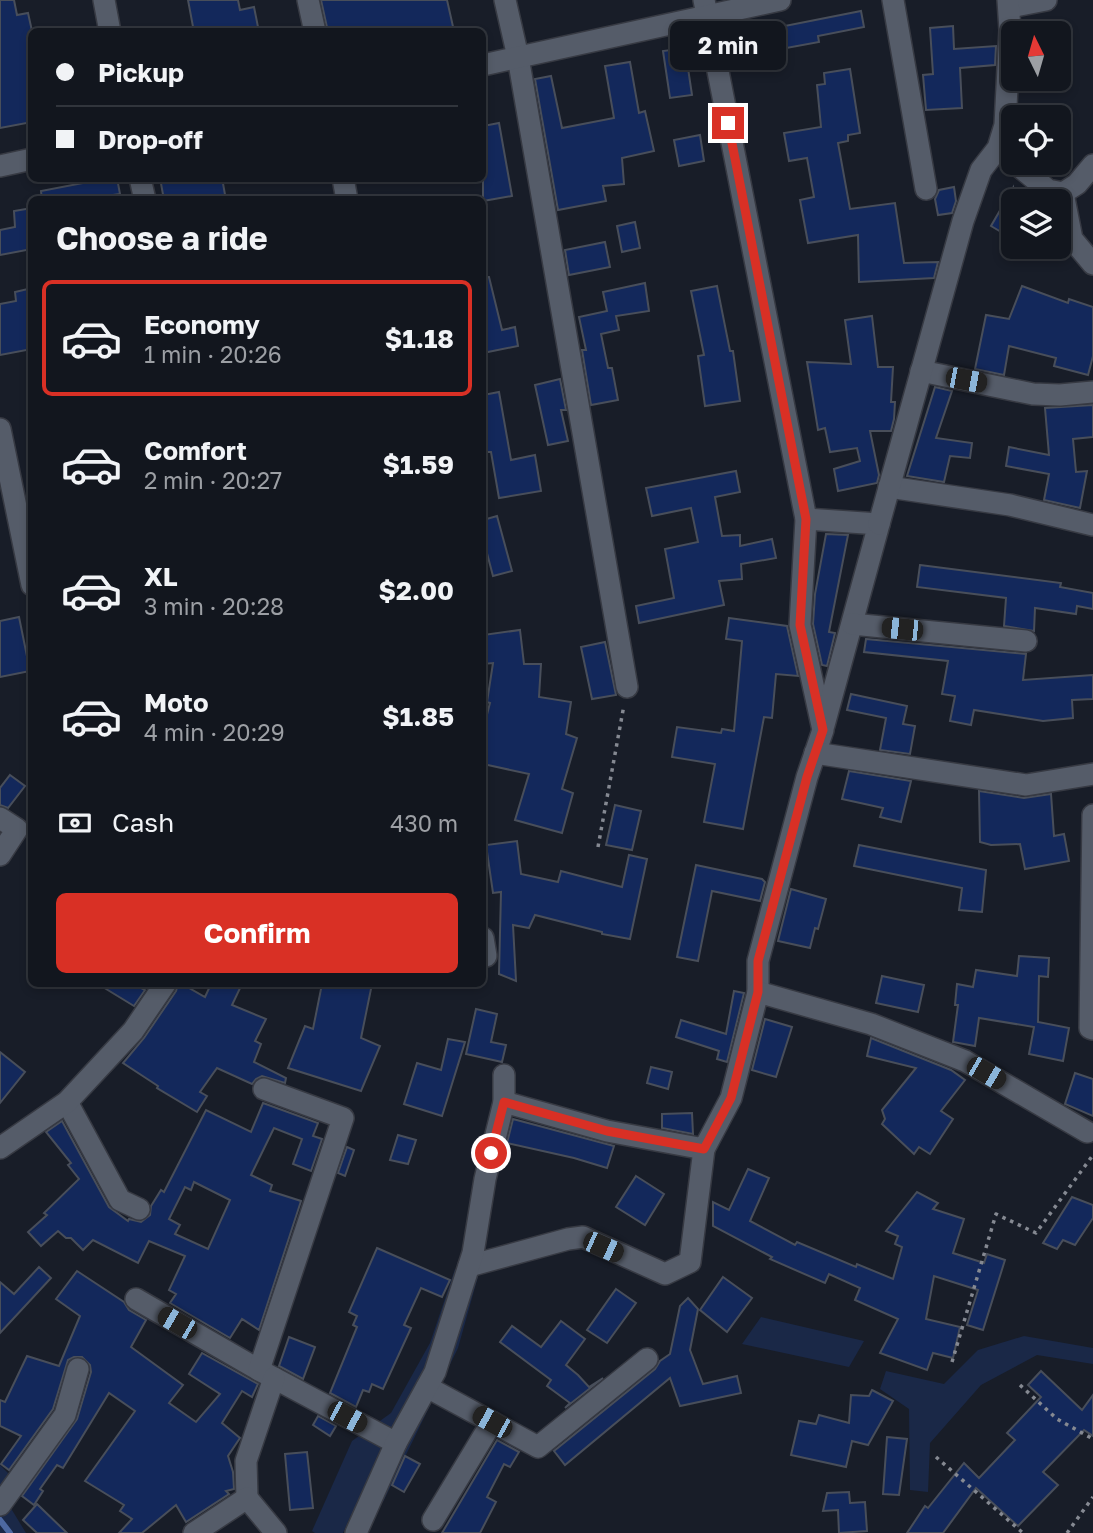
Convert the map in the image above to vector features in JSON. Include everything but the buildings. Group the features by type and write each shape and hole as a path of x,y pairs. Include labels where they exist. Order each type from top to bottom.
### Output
{"street":[{"path":"104,0 109,28"},
{"path":"308,0 314,28"},
{"path":"505,0 518,57 627,687"},
{"path":"486,64 706,9 780,0"},
{"path":"893,0 926,189"},
{"path":"1006,105 1009,4 1046,0"},
{"path":"706,9 806,519 800,625 823,730"},
{"path":"0,166 28,160"},
{"path":"469,1266 583,1237 665,1275 690,1262 704,1149 731,1098 758,992 758,961 963,221 981,170 1001,161"},
{"path":"1069,189 1093,165"},
{"path":"1030,175 1047,189"},
{"path":"1071,234 1072,239 1093,264"},
{"path":"921,372 1033,394 1093,392"},
{"path":"0,429 28,566"},
{"path":"889,487 1010,505 1093,525"},
{"path":"806,519 879,524"},
{"path":"852,624 1026,641"},
{"path":"815,753 1026,785 1093,774"},
{"path":"1093,815 1090,1028 1093,1029"},
{"path":"0,855 16,827"},
{"path":"0,1148 67,1102 133,1031 163,987"},
{"path":"758,992 872,1024 965,1061 1087,1132"},
{"path":"356,1533 396,1443 435,1372 469,1266 485,1179 504,1102 504,1075"},
{"path":"264,1089 343,1118 266,1374 246,1461 247,1498 276,1533"},
{"path":"67,1102 120,1200 139,1209"},
{"path":"504,1102 607,1131 704,1149"},
{"path":"136,1299 266,1374 396,1443"},
{"path":"427,1387 538,1447 648,1359"},
{"path":"0,1505 65,1415 78,1368"},
{"path":"433,1520 492,1422"},
{"path":"194,1533 247,1498"}],"path":[{"path":"598,847 627,687"},
{"path":"952,1362 996,1214 1036,1233 1093,1155"},
{"path":"1020,1385 1057,1419 1093,1439"},
{"path":"936,1457 1023,1533"},
{"path":"1068,1533 1093,1497"}],"shaded area":[{"path":"455,1269 479,1273 458,1348 383,1502 351,1515 343,1533 315,1533 312,1531 352,1441 391,1413 430,1343"},
{"path":"761,1317 864,1341 849,1367 742,1344"},
{"path":"1024,1336 1093,1348 1093,1364 1037,1355 981,1385 930,1443 928,1492 910,1490 909,1409 880,1389 886,1371 944,1384 978,1350"},
{"path":"0,1465 11,1476 1,1492 26,1533 0,1533"}],"waterway":[{"path":"0,1520 10,1533"}],"route":[{"path":"491,1153 504,1102 607,1131 704,1149 731,1098 758,992 758,961 807,777 823,730 800,625 806,519 728,123"}]}
